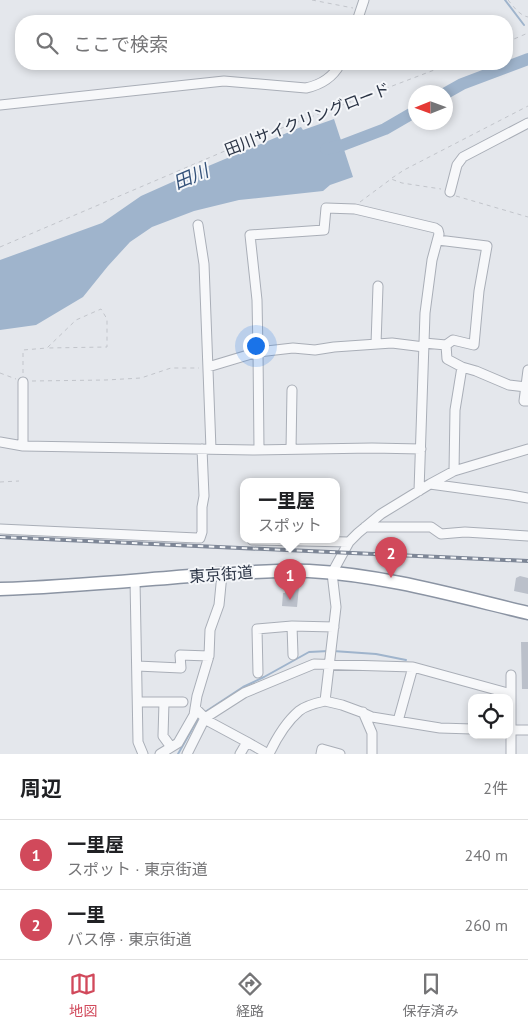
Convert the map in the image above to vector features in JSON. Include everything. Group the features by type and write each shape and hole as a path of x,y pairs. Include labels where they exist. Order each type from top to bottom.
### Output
{"highway":[{"name":"東京街道","path":"0,589 270,571 332,573 388,580 528,613"}],"street":[{"path":"0,105 224,81 306,88 316,86 336,70"},
{"path":"450,192 457,165 464,157 528,123"},
{"path":"260,449 256,300 250,235 324,230 326,208 355,209 435,228 439,234 432,260 425,313 419,490"},
{"path":"0,529 197,538 200,538 202,535 204,496 202,474 206,449 208,368 204,264 198,226"},
{"path":"208,368 258,352 293,348 315,350 392,342 446,345 453,340 474,345 478,292 487,246 438,240"},
{"path":"376,344 378,286"},
{"path":"446,345 447,359 462,367 509,385 526,387"},
{"path":"454,471 455,410 462,367"},
{"path":"528,370 524,401 528,401"},
{"path":"22,382 23,446"},
{"path":"291,448 292,390"},
{"path":"0,442 23,446 206,449 421,449"},
{"path":"325,701 336,607 332,573 349,542 381,514 454,471 528,449"},
{"path":"430,484 528,498"},
{"path":"366,527 431,526 441,534 465,532 528,536"},
{"path":"340,541 349,542"},
{"path":"187,754 200,713 197,696 209,656 210,630 219,605 222,574"},
{"path":"135,580 138,742 143,754"},
{"path":"258,673 258,629 292,626 334,627"},
{"path":"292,626 293,655"},
{"path":"137,666 181,668 180,655 209,656"},
{"path":"160,754 178,743 194,715 314,664 413,668 511,694 511,675"},
{"path":"398,721 413,668"},
{"path":"200,713 208,721 268,754 279,733 299,710 325,701 363,712 372,717 440,728 468,728"},
{"path":"138,702 183,702"},
{"path":"164,702 163,736 171,747"},
{"path":"363,712 372,733 372,754"},
{"path":"513,730 528,730"},
{"path":"510,739 510,754"},
{"path":"240,754 246,742"},
{"path":"321,754 322,750 340,754"}],"path":[{"path":"312,0 362,5"},
{"path":"508,0 518,12 528,16"},
{"path":"513,39 528,33"},
{"name":"田川サイクリングロード","path":"0,247 253,139 434,70"},
{"path":"355,209 360,202 404,170 528,106"},
{"path":"392,179 402,183 450,192 528,217"},
{"path":"22,382 23,350 107,347 107,319 101,309 76,320 46,348"},
{"path":"0,373 22,382 106,380 141,378 171,368 208,368"},
{"path":"0,482 19,481"}],"water":[{"path":"334,119 353,177 330,185 323,191 239,200 194,211 152,227 130,242 83,297 36,325 0,330 0,260 102,223 141,196 301,127 303,130"}],"building":[{"path":"520,576 528,578 528,594 514,591 516,578"},
{"path":"286,586 299,587 297,607 282,606 283,593 285,593"},
{"path":"521,642 528,642 528,689 522,689"}],"waterway":[{"path":"505,0 524,25"},
{"name":"田川","path":"513,65 528,59"},
{"name":"田川","path":"453,89 499,70"},
{"name":"田川","path":"326,149 343,145 385,129 408,116"},
{"path":"205,712 243,687 309,652 329,651"},
{"path":"333,651 376,654 406,660"},
{"path":"178,754 199,717"}],"railway":[{"path":"0,537 528,561"}],"place":[{"name":"一里","path":"391,578"},
{"name":"一里屋","path":"290,600"}]}
